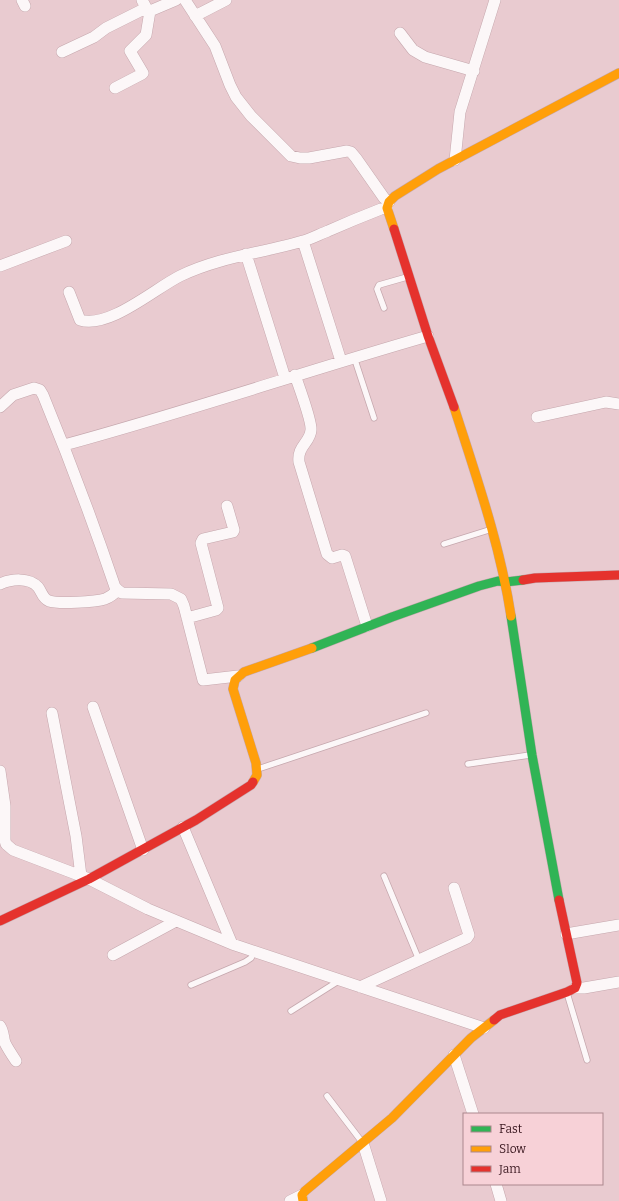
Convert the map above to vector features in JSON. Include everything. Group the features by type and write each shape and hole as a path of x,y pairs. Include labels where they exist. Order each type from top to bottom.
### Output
{"street":[{"path":"62,52 94,37 106,28 146,6 176,0"},
{"path":"185,0 215,46 236,97 251,116 282,148 291,156 300,158 309,158 347,151 350,152 356,158 388,205 428,336 446,384 492,529 506,582 532,755 566,934 577,983 571,990"},
{"path":"195,16 226,0"},
{"path":"455,160 460,112 495,0"},
{"path":"115,88 143,73 130,51 146,35 146,6"},
{"path":"400,33 413,50 425,57 474,71"},
{"path":"68,292 80,320 85,322 100,321 117,314 180,276 211,264 246,254 304,241 381,209 388,205 395,196 455,160 619,73"},
{"path":"0,266 66,241"},
{"path":"304,241 341,361"},
{"path":"246,254 290,377 311,426 310,436 298,455 327,554 332,558 342,555 345,556 367,626"},
{"path":"64,445 124,429 354,357 428,336"},
{"path":"0,407 13,395 34,388 40,390 64,445 115,587 122,593 170,594 181,599 203,680 238,676"},
{"path":"537,417 606,402 619,404"},
{"path":"187,618 216,610 218,608 201,543 203,539 233,532 234,530 227,506"},
{"path":"0,921 85,877 143,850 251,785 257,775 256,763 233,689 235,680 244,672 285,658 367,626 479,586 498,581 506,582 535,578 619,575"},
{"path":"0,584 15,580 27,580 38,587 44,598 48,601 56,602 93,601 104,599 111,596 118,590"},
{"path":"93,707 143,850"},
{"path":"52,713 85,877"},
{"path":"0,771 5,806 6,844 13,850 85,877 148,909 232,944 484,1028"},
{"path":"183,827 232,944"},
{"path":"360,987 468,936 454,888"},
{"path":"113,955 176,921"},
{"path":"566,934 619,925"},
{"path":"290,1201 302,1198 305,1191 392,1118 471,1038 500,1015 571,990 619,982"},
{"path":"0,1026 3,1030 8,1048 16,1061"},
{"path":"454,1055 473,1113"},
{"path":"363,1143 381,1201"},
{"path":"496,1185 501,1201"}],"lane":[{"path":"384,308 377,289 378,287 409,276"},
{"path":"354,357 374,418"},
{"path":"444,544 492,529"},
{"path":"256,770 426,713"},
{"path":"468,764 532,755"},
{"path":"384,876 419,960"},
{"path":"191,985 245,962 251,958 254,952"},
{"path":"291,1011 340,980"},
{"path":"571,990 587,1060"},
{"path":"327,1096 363,1143"}],"traffic: fast":[{"path":"312,648 392,617 479,586 498,581 506,582 523,580"},
{"path":"511,616 532,755 559,900"}],"traffic: slow":[{"path":"394,229 387,208 389,202 395,196 438,169 619,73"},
{"path":"454,407 494,536 501,563 511,616"},
{"path":"253,782 257,775 256,763 233,689 235,680 244,672 312,648"},
{"path":"303,1201 302,1195 305,1191 392,1118 471,1038 494,1020"}],"traffic: jam":[{"path":"394,229 428,336 454,407"},
{"path":"523,580 535,578 619,575"},
{"path":"0,921 89,879 196,820 251,785 253,782"},
{"path":"494,1020 500,1015 575,988 577,983 559,900"}]}
